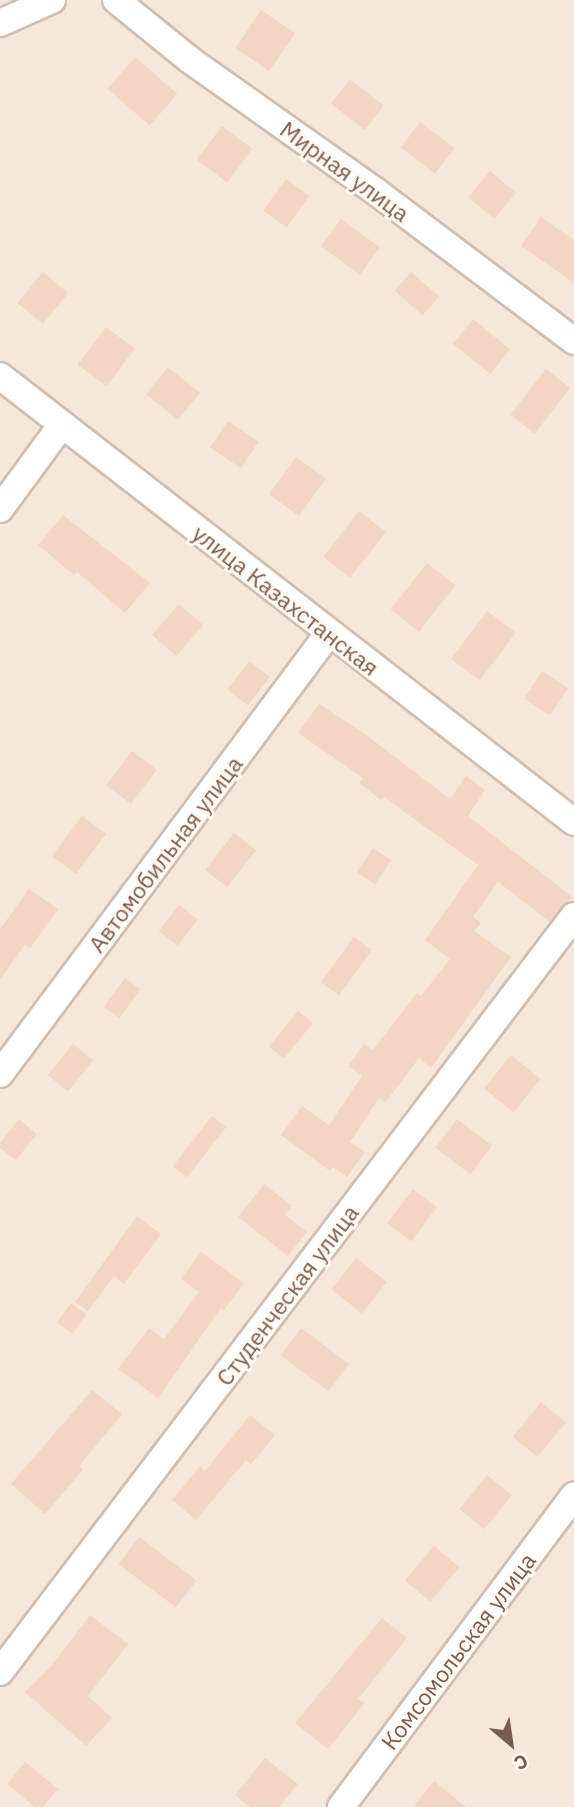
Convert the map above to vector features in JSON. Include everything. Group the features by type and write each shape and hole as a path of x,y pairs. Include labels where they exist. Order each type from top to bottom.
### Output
{"street":[{"path":"0,23 52,0"},
{"name":"Мирная улица","path":"116,0 190,60 375,191 574,341"},
{"name":"улица Казахстанская","path":"0,376 574,822"},
{"path":"0,509 61,426"},
{"name":"Автомобильная улица","path":"0,1074 329,633"},
{"name":"Студенческая улица","path":"0,1672 574,916"},
{"name":"Комсомольская улица","path":"341,1807 574,1496"}],"shaded area":[{"path":"0,0 574,0 574,1807 0,1807"}],"building":[{"path":"261,10 295,33 269,71 235,48"},
{"path":"135,57 177,94 150,125 107,89"},
{"path":"350,79 384,105 365,130 331,103"},
{"path":"420,122 454,148 435,173 401,148"},
{"path":"222,126 252,149 227,182 197,160"},
{"path":"490,171 516,193 494,219 468,197"},
{"path":"286,179 309,196 287,228 263,211"},
{"path":"541,217 574,240 574,283 521,246"},
{"path":"341,219 380,247 360,275 321,247"},
{"path":"43,272 68,293 43,324 17,303"},
{"path":"411,272 439,296 423,315 395,291"},
{"path":"473,319 510,349 490,374 453,344"},
{"path":"106,327 135,349 106,386 78,365"},
{"path":"168,367 200,393 178,420 146,394"},
{"path":"546,369 570,388 535,434 510,415"},
{"path":"228,421 259,442 241,468 210,448"},
{"path":"296,457 326,479 299,516 269,494"},
{"path":"359,511 386,532 350,578 323,557"},
{"path":"63,515 150,583 125,613 77,572 74,575 38,545"},
{"path":"427,563 455,585 419,632 391,609"},
{"path":"179,604 203,625 176,656 152,635"},
{"path":"487,611 516,633 480,681 451,659"},
{"path":"249,661 270,677 248,705 227,690"},
{"path":"542,671 568,688 550,716 524,699"},
{"path":"319,704 365,734 450,799 466,776 485,790 468,816 574,898 562,906 550,922 498,882 473,917 481,923 474,931 511,957 431,1068 419,1058 385,1103 379,1098 350,1142 365,1152 347,1177 333,1167 330,1171 281,1135 302,1106 329,1125 362,1076 348,1066 364,1044 373,1050 417,993 421,996 450,959 425,940 478,865 384,797 381,800 359,783 363,778 298,733"},
{"path":"132,751 157,770 131,804 106,785"},
{"path":"82,816 106,834 76,874 52,856"},
{"path":"234,833 256,850 227,887 205,870"},
{"path":"373,848 391,860 375,884 357,872"},
{"path":"29,889 58,909 30,948 25,945 0,979 0,929"},
{"path":"179,905 198,920 178,946 159,931"},
{"path":"354,937 372,950 339,995 321,982"},
{"path":"125,978 140,989 119,1018 104,1007"},
{"path":"298,1011 313,1023 284,1059 269,1047"},
{"path":"73,1044 93,1060 68,1091 48,1075"},
{"path":"511,1055 541,1079 513,1112 484,1088"},
{"path":"212,1116 226,1127 187,1178 173,1166"},
{"path":"19,1119 37,1134 16,1160 0,1148 0,1143"},
{"path":"457,1119 492,1145 470,1174 435,1148"},
{"path":"264,1184 292,1206 285,1215 307,1232 288,1256 238,1217"},
{"path":"413,1189 437,1207 411,1241 387,1223"},
{"path":"137,1216 161,1234 124,1284 114,1276 88,1311 75,1302"},
{"path":"201,1252 244,1283 224,1310 221,1308 158,1398 118,1369 149,1328 164,1339 199,1292 181,1279"},
{"path":"356,1258 387,1282 362,1314 331,1290"},
{"path":"71,1303 86,1314 72,1334 57,1322"},
{"path":"301,1328 349,1364 328,1391 281,1355"},
{"path":"92,1390 122,1414 79,1466 83,1470 45,1514 11,1484"},
{"path":"541,1402 566,1422 538,1457 513,1437"},
{"path":"250,1415 275,1435 251,1464 246,1460 196,1520 172,1500 200,1466 205,1471"},
{"path":"487,1475 512,1495 484,1529 459,1509"},
{"path":"139,1537 197,1580 176,1607 119,1564"},
{"path":"434,1546 459,1567 430,1602 405,1580"},
{"path":"90,1615 128,1644 88,1696 112,1718 86,1746 25,1692 52,1665"},
{"path":"382,1618 407,1638 358,1699 365,1703 328,1749 295,1723"},
{"path":"265,1758 298,1784 279,1807 250,1807 235,1795"},
{"path":"25,1762 58,1789 43,1807 35,1807 7,1784"},
{"path":"434,1781 466,1807 413,1807"}]}
